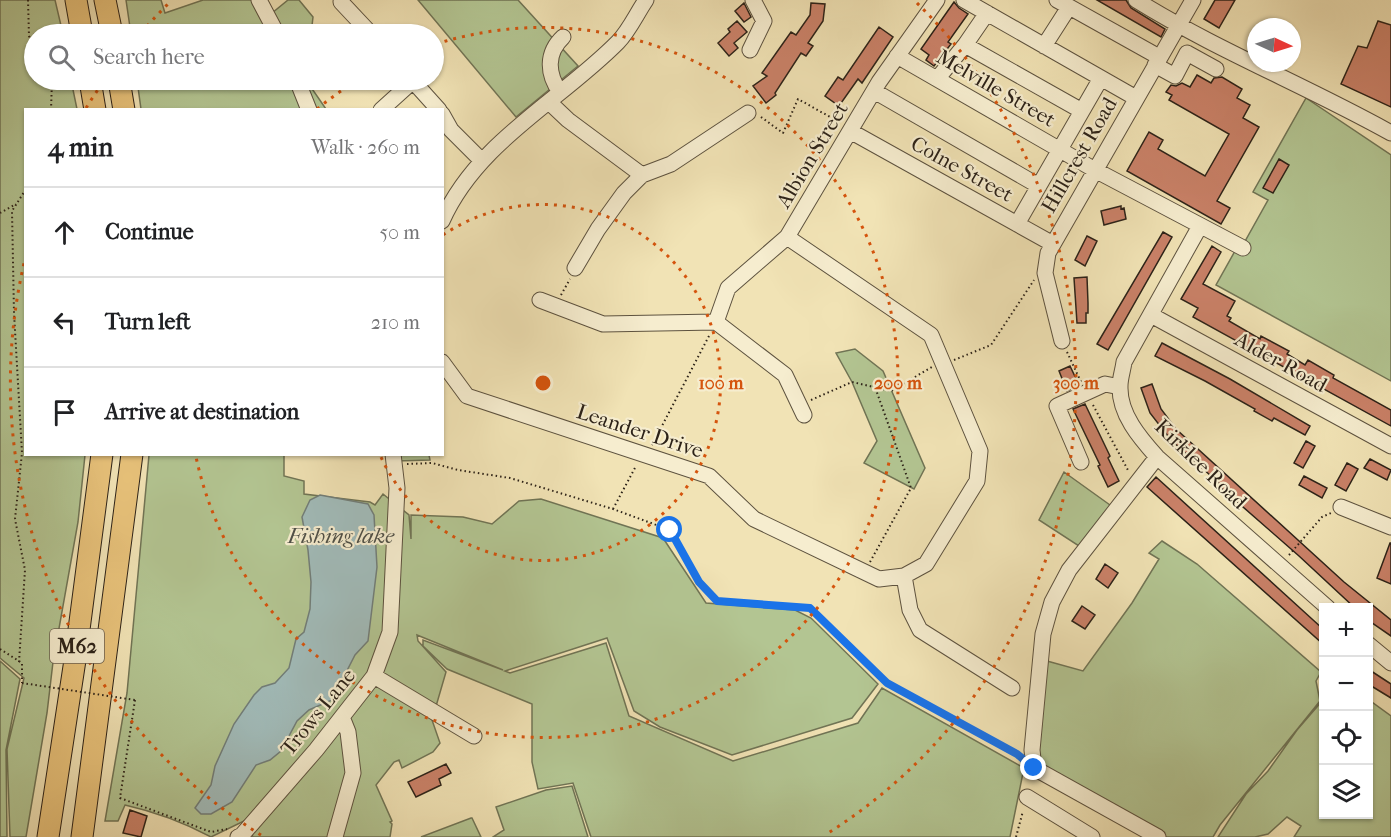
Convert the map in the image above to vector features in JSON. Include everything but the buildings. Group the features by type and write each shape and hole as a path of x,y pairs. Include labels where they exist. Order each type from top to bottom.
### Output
{"highway":[{"path":"76,0 80,24"},
{"path":"105,0 110,24"},
{"path":"92,90 95,108"},
{"path":"121,90 124,108"},
{"name":"M62","path":"48,837 75,660 102,456"},
{"name":"M62","path":"82,837 132,456"},
{"name":"M62","path":"89,837 100,703"}],"street":[{"path":"259,0 272,24"},
{"path":"444,216 481,160 619,41 646,0"},
{"path":"750,50 764,21 753,0"},
{"name":"Albion Street","path":"716,322 728,288 788,237 874,91 937,0"},
{"path":"964,0 1136,99"},
{"name":"Hillcrest Road","path":"1062,341 1045,273 1048,253 1193,0"},
{"path":"341,2 362,24"},
{"path":"1143,2 1178,25 1356,113 1391,133"},
{"path":"1044,46 1063,3 1157,61 1175,75 1187,53 1216,69"},
{"path":"937,79 987,13"},
{"path":"563,37 556,43 550,59 554,97 568,120 642,176"},
{"path":"965,45 1082,111"},
{"name":"Melville Street","path":"897,56 1095,170 1243,248"},
{"path":"1017,224 1101,78"},
{"path":"301,90 308,108"},
{"path":"383,108 402,90"},
{"path":"421,90 437,108"},
{"path":"874,91 1039,186"},
{"path":"575,268 598,229 624,193 642,176 671,164 748,113"},
{"path":"444,118 451,130 481,160"},
{"name":"Colne Street","path":"850,131 1053,244"},
{"name":"Kirklee Road","path":"1200,226 1124,362 1120,387 1123,409 1140,438 1157,457 1322,603"},
{"path":"788,237 931,335 980,451 977,481 926,564 904,576 910,610 920,630 1012,687"},
{"path":"540,300 603,324 716,322 785,375 801,410"},
{"name":"Alder Road","path":"1151,315 1391,446"},
{"name":"Leander Drive","path":"444,365 467,396 709,476 754,519 879,579 904,576"},
{"path":"1081,462 1057,406 1105,384 1120,387"},
{"path":"1157,457 1069,570 1052,602 1043,634 1032,750 1034,768 1158,837"},
{"name":"Trows Lane","path":"240,836 316,750 374,676 390,632 397,488 394,460"},
{"path":"1341,507 1391,527"},
{"path":"1373,648 1391,663"},
{"path":"374,676 474,736"},
{"path":"335,837 353,773 348,732 342,717"},
{"path":"1027,797 1092,837"}],"path":[{"path":"28,0 29,24"},
{"path":"51,108 52,90"},
{"path":"748,113 757,114 783,133 798,99 845,125 850,131"},
{"path":"24,192 12,211 14,313 22,453 15,519 26,570 20,662 22,663 22,682 135,700 120,798 211,832 239,826 240,836"},
{"path":"0,213 17,204"},
{"path":"801,410 852,382 891,391 943,363 991,345 1047,261"},
{"path":"555,306 575,268"},
{"path":"613,509 645,455 716,322"},
{"path":"1062,341 1086,392 1136,485"},
{"path":"865,573 911,488 875,387"},
{"path":"394,460 432,462 458,470 510,478 613,509 670,530 699,582 717,601 810,608 887,683 1017,754 1034,768"},
{"path":"1288,557 1322,517 1341,507"},
{"path":"0,649 20,662"}],"green space":[{"path":"0,0 55,0 61,24 24,24 24,90 73,90 77,108 24,108 24,456 85,456 78,522 53,662 47,713 26,837 10,837 7,749 24,678 0,658"},
{"path":"126,0 161,0 165,13 203,0 260,0 272,13 288,0 299,0 313,17 312,24 130,24"},
{"path":"418,0 518,0 578,66 516,117 444,31 444,24 438,24"},
{"path":"138,90 313,90 325,108 141,108"},
{"path":"1306,98 1391,155 1391,381 1216,285 1235,251 1244,243 1268,200 1253,192"},
{"path":"855,349 883,371 925,468 914,489 864,463 877,441 852,382 836,353"},
{"path":"149,456 284,456 284,476 304,481 304,494 370,502 375,505 383,494 409,515 411,539 411,515 463,517 492,524 519,501 541,499 663,538 706,603 795,610 811,618 878,684 852,718 732,755 660,727 634,711 607,638 505,671 510,673 606,643 629,716 733,761 858,723 882,688 1024,768 1010,837 591,837 573,783 538,789 532,762 532,704 447,669 423,646 423,640 503,670 417,635 418,641 446,672 432,720 440,743 433,752 402,768 399,760 394,762 376,785 392,821 390,822 392,824 390,837 253,837 246,820 211,837 169,818 125,805 118,821 105,821 127,693"},
{"path":"395,456 429,456 430,460 396,461"},
{"path":"1064,472 1110,505 1109,511 1082,548 1039,520"},
{"path":"1162,541 1197,564 1319,670 1316,681 1319,702 1220,825 1213,837 1165,837 1040,767 1038,743 1047,661 1083,671 1132,603 1159,559 1149,553"},
{"path":"0,661 20,679 6,750 7,837 0,837"},
{"path":"1373,703 1391,716 1391,837 1294,837 1301,826 1287,817 1268,834 1255,837 1218,837 1246,794 1268,771 1297,730 1319,705 1319,819 1373,819"},
{"path":"572,786 588,837 493,837 504,830 496,807 546,790"},
{"path":"471,818 481,837 421,837"}],"water":[{"name":"Fishing lake","path":"320,495 368,504 374,515 377,567 368,641 355,655 332,700 309,710 297,721 281,751 270,760 256,765 232,802 211,814 201,814 195,808 211,785 215,766 234,724 254,695 262,687 275,683 289,668 296,639 304,632 310,609 311,582 302,517 310,500"}],"route":[{"path":"670,530 699,582 717,601 810,608 887,683 1017,754 1034,768"}]}
